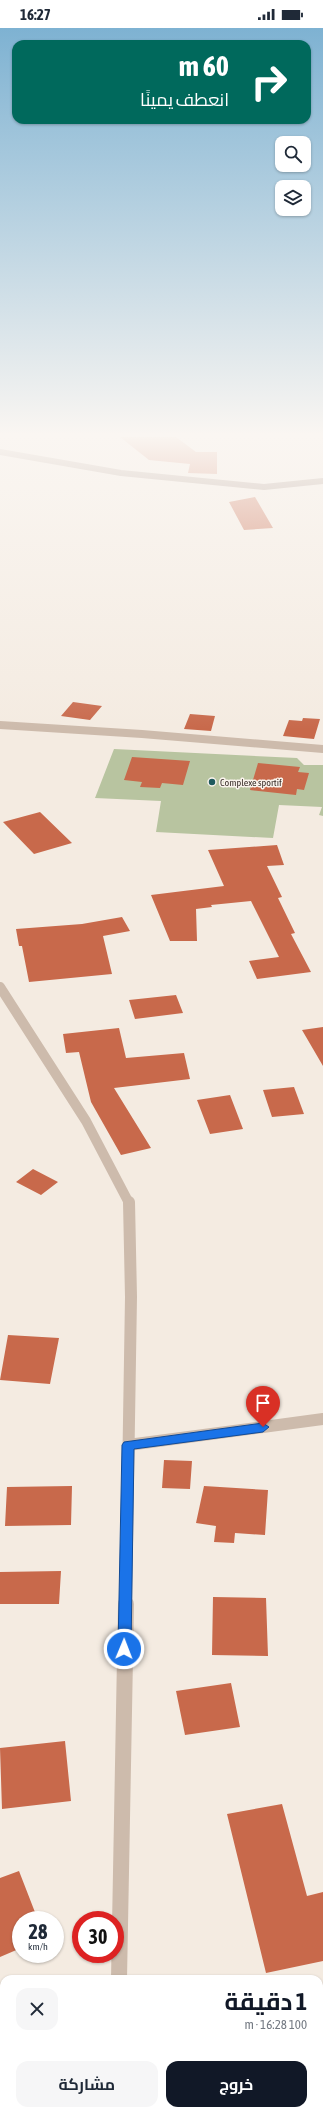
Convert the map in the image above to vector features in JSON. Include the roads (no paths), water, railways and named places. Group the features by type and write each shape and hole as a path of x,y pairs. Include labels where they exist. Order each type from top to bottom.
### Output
{"street":[{"path":"0,724 19,724 323,749"},
{"path":"0,987 86,1122 129,1200 131,1297 119,1975"},
{"path":"128,1445 323,1419"}],"place":[{"name":"Complexe sportif","path":"212,782"}]}
